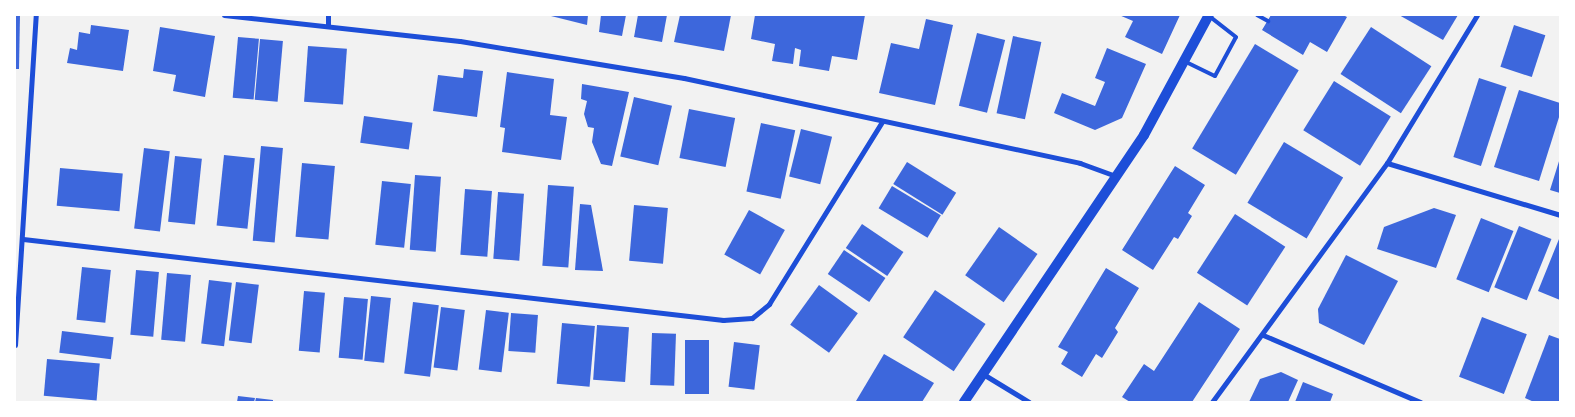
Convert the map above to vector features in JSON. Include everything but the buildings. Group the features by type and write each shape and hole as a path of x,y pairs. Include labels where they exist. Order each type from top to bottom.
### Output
{"main road":[{"path":"964,402 1144,135 1209,15"}],"street":[{"path":"15,345 36,15"},
{"path":"224,15 460,41 684,78 1080,163 1116,176"},
{"path":"328,15 328,26"},
{"path":"1212,402 1263,335 1387,163 1477,15"},
{"path":"23,239 723,320 752,318 769,304 882,122"},
{"path":"1387,163 1560,215"},
{"path":"1263,335 1420,402"},
{"path":"983,374 1029,402"}],"lane":[{"path":"1184,61 1215,76 1236,37 1209,15"},
{"path":"1256,15 1268,21"}]}
